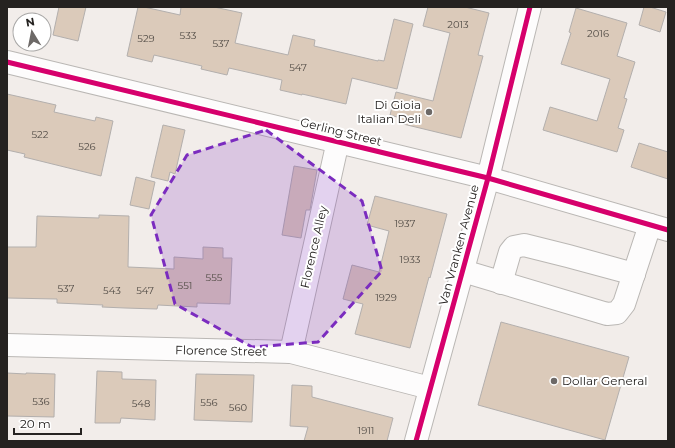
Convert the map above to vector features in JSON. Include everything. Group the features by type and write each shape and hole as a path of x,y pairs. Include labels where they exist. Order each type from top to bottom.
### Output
{"street":[{"name":"Van Vranken Avenue","path":"416,441 488,178 530,7"},
{"name":"Gerling Street","path":"7,62 488,178 659,228"},
{"name":"Florence Alley","path":"291,352 338,141"},
{"path":"463,271 607,314 617,313 624,304 634,274 659,228"},
{"path":"501,283 510,252 514,247 524,245 634,274"},
{"name":"Florence Street","path":"7,345 291,352 430,388"}],"highlighted area":[{"path":"266,130 362,201 382,271 318,342 252,347 175,304 151,215 187,155"}],"building":[{"path":"59,7 86,7 78,41 53,35"},
{"path":"138,7 180,15 181,7 214,7 242,13 235,43 288,55 293,35 315,40 314,46 378,61 384,61 394,19 413,24 397,89 352,78 346,104 280,90 282,80 229,68 227,75 201,69 202,66 154,55 152,62 127,56"},
{"path":"428,7 465,7 489,13 478,55 483,56 461,138 399,123 401,118 390,115 396,92 433,101 450,33 423,26"},
{"path":"644,7 650,7 666,12 660,32 639,25"},
{"path":"576,8 627,23 617,56 635,62 624,98 627,99 618,128 624,130 617,152 543,130 550,107 597,121 610,79 561,64 571,33 569,32"},
{"path":"7,94 56,105 54,112 95,121 96,117 113,121 101,176 24,157 25,154 7,150"},
{"path":"163,125 185,130 175,174 170,172 168,181 151,177"},
{"path":"639,143 668,152 668,179 631,167"},
{"path":"294,166 317,170 310,210 306,210 301,238 282,235"},
{"path":"136,177 155,182 149,209 130,205"},
{"path":"375,196 447,214 410,348 355,334 363,304 343,299 352,265 379,272 389,231 367,225"},
{"path":"99,215 129,216 128,267 174,269 174,257 203,259 203,247 223,248 223,258 232,258 230,304 197,303 197,307 158,305 157,309 102,307 103,305 57,303 57,299 7,298 7,247 36,247 37,216 99,218"},
{"name":"Dollar General","path":"501,322 629,357 605,440 478,405"},
{"path":"97,371 122,372 122,379 156,380 155,420 121,418 120,423 95,423"},
{"path":"7,373 55,374 54,417 7,416"},
{"path":"196,374 254,375 252,422 194,420"},
{"path":"292,385 312,386 312,397 393,418 387,441 304,441 308,427 290,426"}],"cycle path":[{"path":"416,441 488,178 530,7"},
{"path":"7,62 488,178 668,230"}],"place":[{"name":"Di Gioia Italian Deli","path":"429,112"},
{"name":"Dollar General","path":"554,381"}]}
